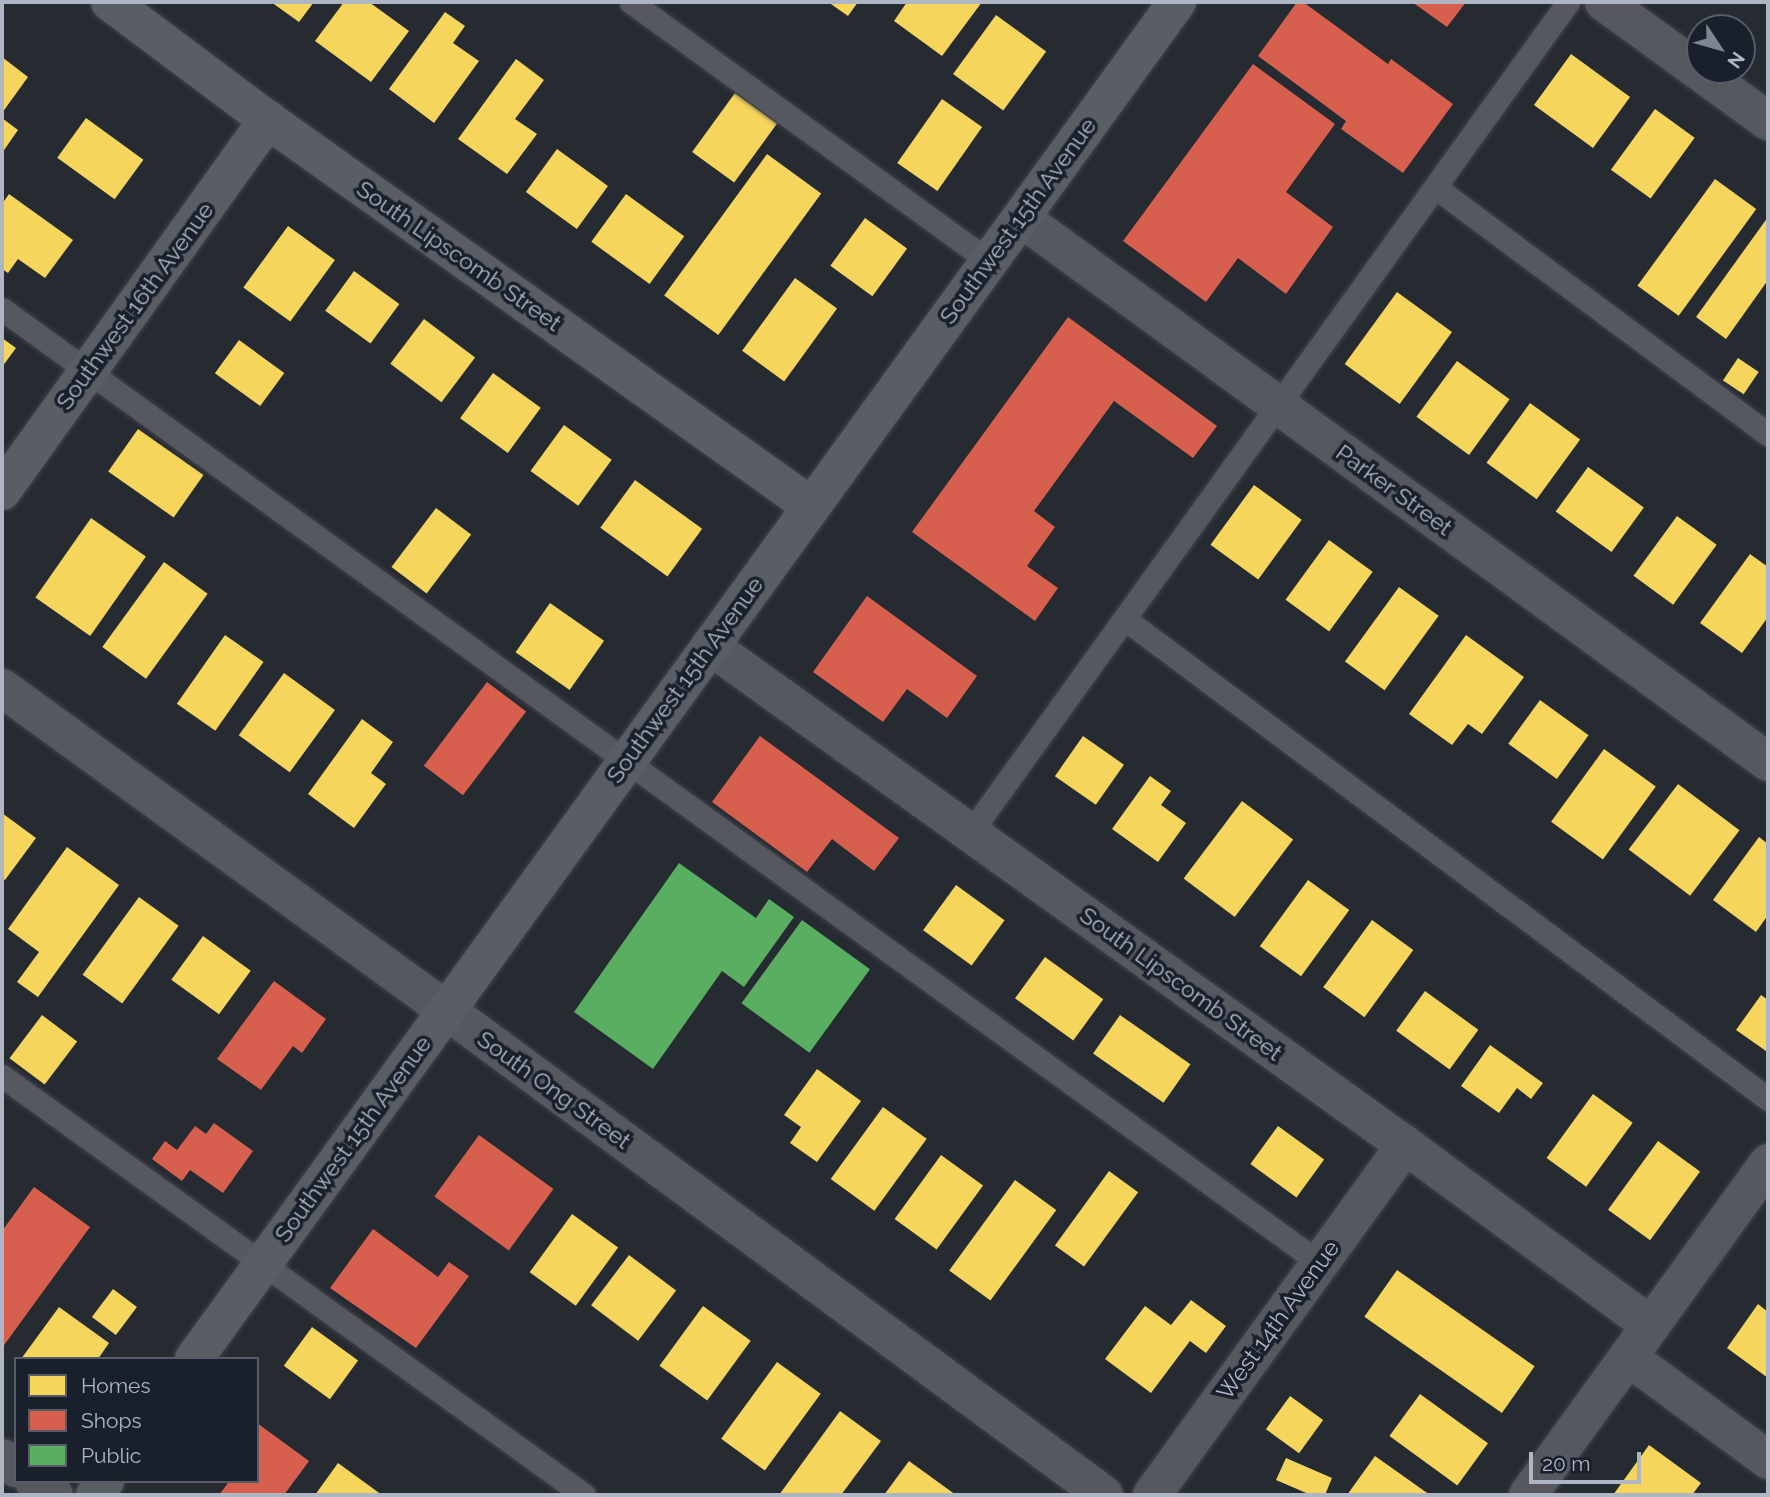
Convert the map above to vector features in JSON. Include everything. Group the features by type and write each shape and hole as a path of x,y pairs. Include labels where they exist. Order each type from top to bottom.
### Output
{"main road":[{"name":"South Lipscomb Street","path":"110,2 268,120 811,506"},
{"name":"Southwest 15th Avenue","path":"195,1357 1173,3"},
{"name":"Southwest 16th Avenue","path":"2,491 268,120"}],"street":[{"path":"1604,2 1768,121"},
{"name":"Parker Street","path":"1020,218 1768,762"},
{"name":"South Lipscomb Street","path":"710,646 1405,1145 1651,1326"},
{"name":"South Ong Street","path":"2,688 446,1010 1104,1495"},
{"name":"West 14th Avenue","path":"1152,1495 1405,1145"},
{"path":"1528,1495 1768,1163"},
{"path":"1628,1357 1768,1460"},
{"path":"37,1483 54,1495"}],"lane":[{"path":"631,2 989,261"},
{"path":"970,833 1568,2"},
{"path":"1435,187 1768,434"},
{"path":"2,309 1320,1263"},
{"path":"1125,618 1768,1099"},
{"path":"2,1076 584,1495"}],"building: Homes":[{"path":"271,2 314,2 299,22"},
{"path":"344,2 369,2 409,31 371,82 315,41"},
{"path":"828,2 858,2 848,16"},
{"path":"907,2 982,2 942,56 894,21"},
{"path":"445,12 465,26 453,43 479,61 434,123 389,89"},
{"path":"996,15 1046,51 1003,111 953,74"},
{"path":"1571,54 1630,97 1593,148 1534,105"},
{"path":"2,57 28,77 2,113"},
{"path":"516,59 544,80 515,119 537,134 507,174 458,139"},
{"path":"735,93 777,124 734,183 692,152"},
{"path":"942,99 982,127 937,191 897,163"},
{"path":"1655,109 1695,138 1651,198 1611,170"},
{"path":"2,118 18,130 2,153"},
{"path":"86,118 143,160 115,199 57,158"},
{"path":"557,149 608,186 577,229 526,192"},
{"path":"767,154 821,193 718,335 664,296"},
{"path":"1715,179 1756,209 1679,316 1637,286"},
{"path":"9,194 73,240 45,278 18,259 8,273 2,269 2,204"},
{"path":"626,194 684,236 650,284 591,242"},
{"path":"1768,217 1768,280 1726,339 1696,317"},
{"path":"865,218 907,249 872,296 830,266"},
{"path":"288,226 335,260 290,322 243,287"},
{"path":"354,271 399,304 371,344 325,311"},
{"path":"795,278 837,309 784,381 742,351"},
{"path":"1397,292 1452,332 1400,404 1345,364"},
{"path":"424,319 475,358 441,402 390,364"},
{"path":"2,338 16,348 2,367"},
{"path":"239,340 284,373 260,406 215,373"},
{"path":"1738,358 1759,372 1744,394 1723,380"},
{"path":"1457,361 1510,399 1469,455 1416,417"},
{"path":"493,373 541,408 508,453 460,418"},
{"path":"1530,403 1580,439 1537,499 1487,463"},
{"path":"564,425 612,460 578,506 530,471"},
{"path":"138,429 204,475 174,517 108,472"},
{"path":"1588,467 1644,508 1611,552 1556,511"},
{"path":"635,480 702,529 667,577 600,528"},
{"path":"1254,485 1302,520 1258,580 1211,545"},
{"path":"436,508 471,534 427,594 391,567"},
{"path":"1677,516 1717,545 1673,605 1634,576"},
{"path":"91,518 146,556 90,636 35,597"},
{"path":"1329,540 1373,572 1329,632 1286,600"},
{"path":"1750,554 1768,567 1768,617 1742,653 1700,623"},
{"path":"164,562 208,594 146,679 102,647"},
{"path":"1399,587 1439,616 1385,690 1345,661"},
{"path":"550,603 604,641 570,690 516,652"},
{"path":"225,635 264,662 215,731 177,704"},
{"path":"1466,635 1524,677 1482,734 1468,724 1452,745 1409,714"},
{"path":"284,673 335,710 290,772 239,735"},
{"path":"1540,700 1589,735 1557,779 1508,744"},
{"path":"362,719 393,742 371,773 386,784 354,828 308,794"},
{"path":"1083,736 1124,765 1096,805 1055,776"},
{"path":"1604,749 1656,787 1603,859 1551,822"},
{"path":"1150,776 1171,791 1161,805 1186,823 1158,862 1112,829"},
{"path":"1678,784 1739,830 1690,896 1629,849"},
{"path":"1242,801 1293,840 1235,917 1184,878"},
{"path":"2,813 36,838 5,880 2,878"},
{"path":"1759,837 1768,844 1768,915 1756,932 1713,900"},
{"path":"67,847 119,885 38,997 17,982 39,952 8,929"},
{"path":"1308,880 1349,910 1301,976 1260,946"},
{"path":"956,885 1005,920 972,966 923,930"},
{"path":"139,897 179,926 122,1003 83,975"},
{"path":"1372,920 1413,950 1364,1017 1323,987"},
{"path":"203,936 251,971 219,1014 171,980"},
{"path":"1045,957 1103,999 1073,1041 1015,998"},
{"path":"1425,991 1478,1030 1450,1069 1396,1031"},
{"path":"1761,995 1768,1000 1766,1051 1736,1030"},
{"path":"42,1015 77,1041 45,1085 10,1058"},
{"path":"1120,1015 1190,1064 1163,1103 1093,1054"},
{"path":"1490,1045 1543,1083 1531,1099 1517,1088 1499,1113 1461,1086"},
{"path":"817,1069 861,1101 817,1162 790,1143 801,1127 784,1115"},
{"path":"1593,1094 1633,1123 1586,1187 1547,1158"},
{"path":"883,1107 927,1139 874,1211 831,1179"},
{"path":"1278,1126 1324,1160 1296,1198 1250,1164"},
{"path":"1658,1141 1700,1172 1650,1240 1608,1210"},
{"path":"941,1155 983,1186 937,1249 895,1219"},
{"path":"1109,1171 1138,1192 1084,1267 1055,1245"},
{"path":"1015,1180 1056,1210 990,1301 949,1271"},
{"path":"572,1214 618,1248 576,1306 530,1272"},
{"path":"629,1255 676,1291 638,1341 591,1305"},
{"path":"1397,1270 1535,1366 1502,1413 1364,1317"},
{"path":"113,1289 137,1307 116,1335 92,1317"},
{"path":"1191,1300 1226,1326 1206,1353 1190,1341 1151,1393 1105,1359 1145,1306 1171,1325"},
{"path":"1758,1304 1768,1312 1768,1378 1727,1348"},
{"path":"703,1306 751,1341 707,1401 660,1366"},
{"path":"59,1307 109,1343 99,1357 22,1357"},
{"path":"312,1327 358,1361 330,1399 284,1366"},
{"path":"777,1362 821,1394 765,1471 721,1439"},
{"path":"1420,1394 1488,1443 1457,1485 1389,1436"},
{"path":"1290,1396 1323,1420 1299,1453 1266,1429"},
{"path":"840,1411 881,1441 841,1495 779,1495"},
{"path":"1649,1445 1701,1483 1692,1495 1613,1495"},
{"path":"1375,1456 1430,1495 1347,1495"},
{"path":"1286,1458 1332,1478 1325,1495 1311,1495 1276,1480"},
{"path":"909,1461 956,1495 884,1495"},
{"path":"338,1463 382,1495 315,1495"}],"building: Shops":[{"path":"1297,2 1303,2 1388,64 1391,59 1453,104 1403,173 1341,129 1346,121 1258,56"},
{"path":"1412,2 1466,2 1447,27"},
{"path":"1253,64 1335,124 1286,192 1333,227 1286,294 1238,258 1206,302 1123,241"},
{"path":"1068,317 1217,426 1193,458 1114,401 1034,511 1055,527 1027,566 1058,588 1035,621 912,532"},
{"path":"867,596 977,676 947,718 907,689 883,722 813,672"},
{"path":"487,682 526,711 463,795 424,766"},
{"path":"760,736 899,838 874,871 832,839 807,872 712,802"},
{"path":"274,981 326,1019 302,1053 293,1046 261,1090 217,1059"},
{"path":"214,1123 253,1151 223,1193 190,1170 182,1181 152,1159 165,1141 177,1150 195,1126 206,1134"},
{"path":"479,1135 553,1189 509,1251 434,1196"},
{"path":"34,1187 90,1227 2,1348 2,1231"},
{"path":"373,1229 438,1277 449,1262 469,1276 416,1348 330,1288"},
{"path":"259,1424 309,1461 284,1495 219,1495 228,1483 259,1483"}],"building: Public":[{"path":"679,863 756,918 769,899 794,917 744,987 722,971 653,1069 574,1012"},
{"path":"802,920 870,969 809,1053 741,1003"}]}
